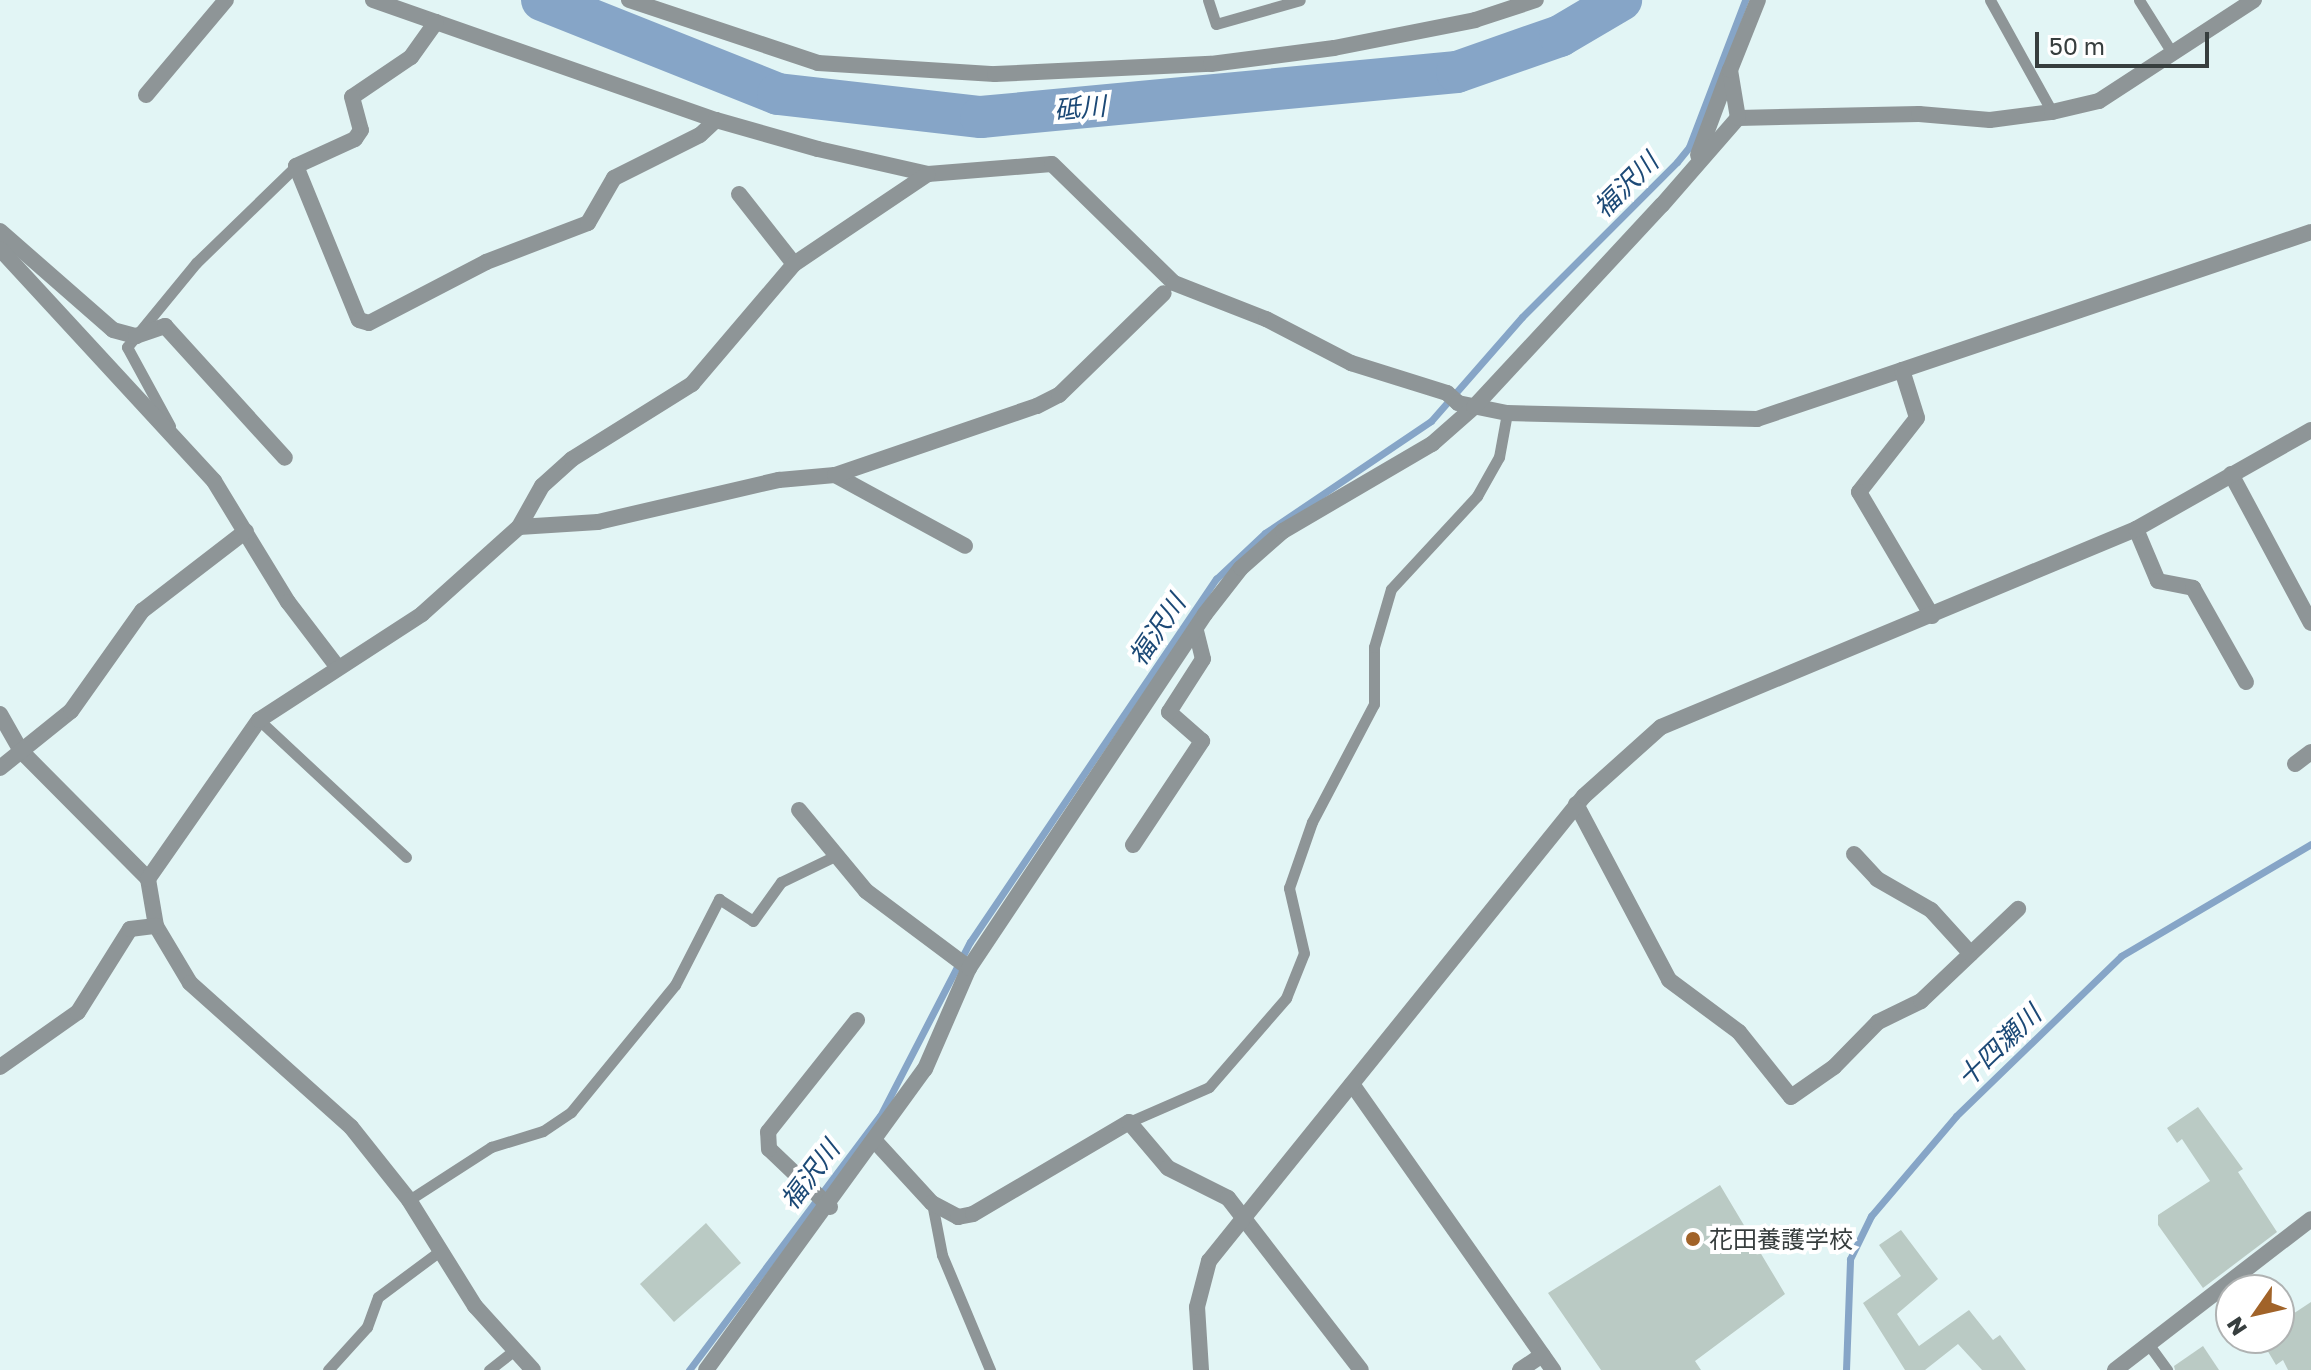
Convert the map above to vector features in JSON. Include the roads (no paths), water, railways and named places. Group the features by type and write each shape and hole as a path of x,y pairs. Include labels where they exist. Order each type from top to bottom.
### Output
{"street":[{"path":"146,95 226,0"},
{"path":"373,0 716,120 928,174 1052,164 1174,283 1266,319 1351,363 1460,401 1507,413 1757,419 2311,232"},
{"path":"629,0 818,63 995,74 1211,64 1334,48 1475,20 1536,0"},
{"path":"1696,160 1758,0"},
{"path":"706,1370 830,1207 925,1069 969,968 1241,568 1283,531 1432,444 1460,401 1662,205 1696,160 1738,118 1919,114 1990,120 2052,112 2099,101 2171,51 2254,0"},
{"path":"436,22 411,57 352,97 361,130 355,139 296,166 359,320 369,323 486,262 588,223 614,178 700,135 716,120"},
{"path":"1730,70 1738,118"},
{"path":"148,879 259,720 336,665 422,614 519,527 542,486 572,459 692,384 794,264 928,174"},
{"path":"739,194 794,264"},
{"path":"0,231 113,330 136,336 165,326 285,458"},
{"path":"0,249 139,405 176,437 246,531 288,602 336,665"},
{"path":"519,527 598,522 779,480 835,475 1059,395 1164,293"},
{"path":"1902,370 1917,418 1859,492 1932,616"},
{"path":"1201,1370 1197,1307 1209,1261 1576,804 1661,727 2136,529 2311,430"},
{"path":"2231,474 2311,623"},
{"path":"835,475 965,546"},
{"path":"2136,529 2158,581 2193,588 2246,682"},
{"path":"0,768 71,711 142,611 246,531"},
{"path":"1133,845 1202,741 1169,712 1203,659 1196,630"},
{"path":"0,714 21,751 148,879 156,926 190,983 351,1127 409,1200 512,1352 533,1370"},
{"path":"2295,764 2311,752"},
{"path":"1576,804 1669,980 1739,1032 1791,1097 1834,1067 1878,1022 1921,1001 2018,909"},
{"path":"799,810 866,891 969,968"},
{"path":"1854,854 1877,879 1931,910 1971,954"},
{"path":"0,1067 78,1012 130,929 156,926"},
{"path":"830,1207 769,1149 768,1132 857,1020"},
{"path":"1352,1084 1553,1370"},
{"path":"874,1140 932,1203 958,1217 973,1214 1129,1122 1168,1168 1228,1198 1240,1221 1361,1370"},
{"path":"2115,1370 2311,1219"},
{"path":"1520,1370 1542,1355"}],"lane":[{"path":"1208,0 1216,24 1300,0"},
{"path":"1990,0 2052,112"},
{"path":"2139,0 2171,51"},
{"path":"176,437 127,347 196,263 296,166"},
{"path":"1129,1122 1209,1087 1286,998 1304,953 1289,888 1312,822 1374,704 1374,647 1391,589 1477,496 1499,457 1507,413"},
{"path":"259,720 406,857"},
{"path":"409,1200 491,1147 543,1131 571,1112 675,985 719,899 753,921 781,882 837,855"},
{"path":"932,1203 942,1255 990,1370"},
{"path":"328,1370 367,1327 378,1297 441,1250"},
{"path":"2149,1345 2167,1370"},
{"path":"489,1370 512,1352"}],"waterway":[{"name":"砥川","path":"542,0 778,94 981,117 1457,72 1560,36 1621,0"},
{"name":"福沢川","path":"689,1370 880,1116 970,942 1216,579 1265,533 1431,421 1522,317 1677,162 1689,147 1745,0"},
{"name":"十四瀬川","path":"1846,1370 1850,1259 1871,1216 1956,1116 2121,956 2311,844"}],"place":[{"name":"花田養護学校","path":"1693,1239"}]}
